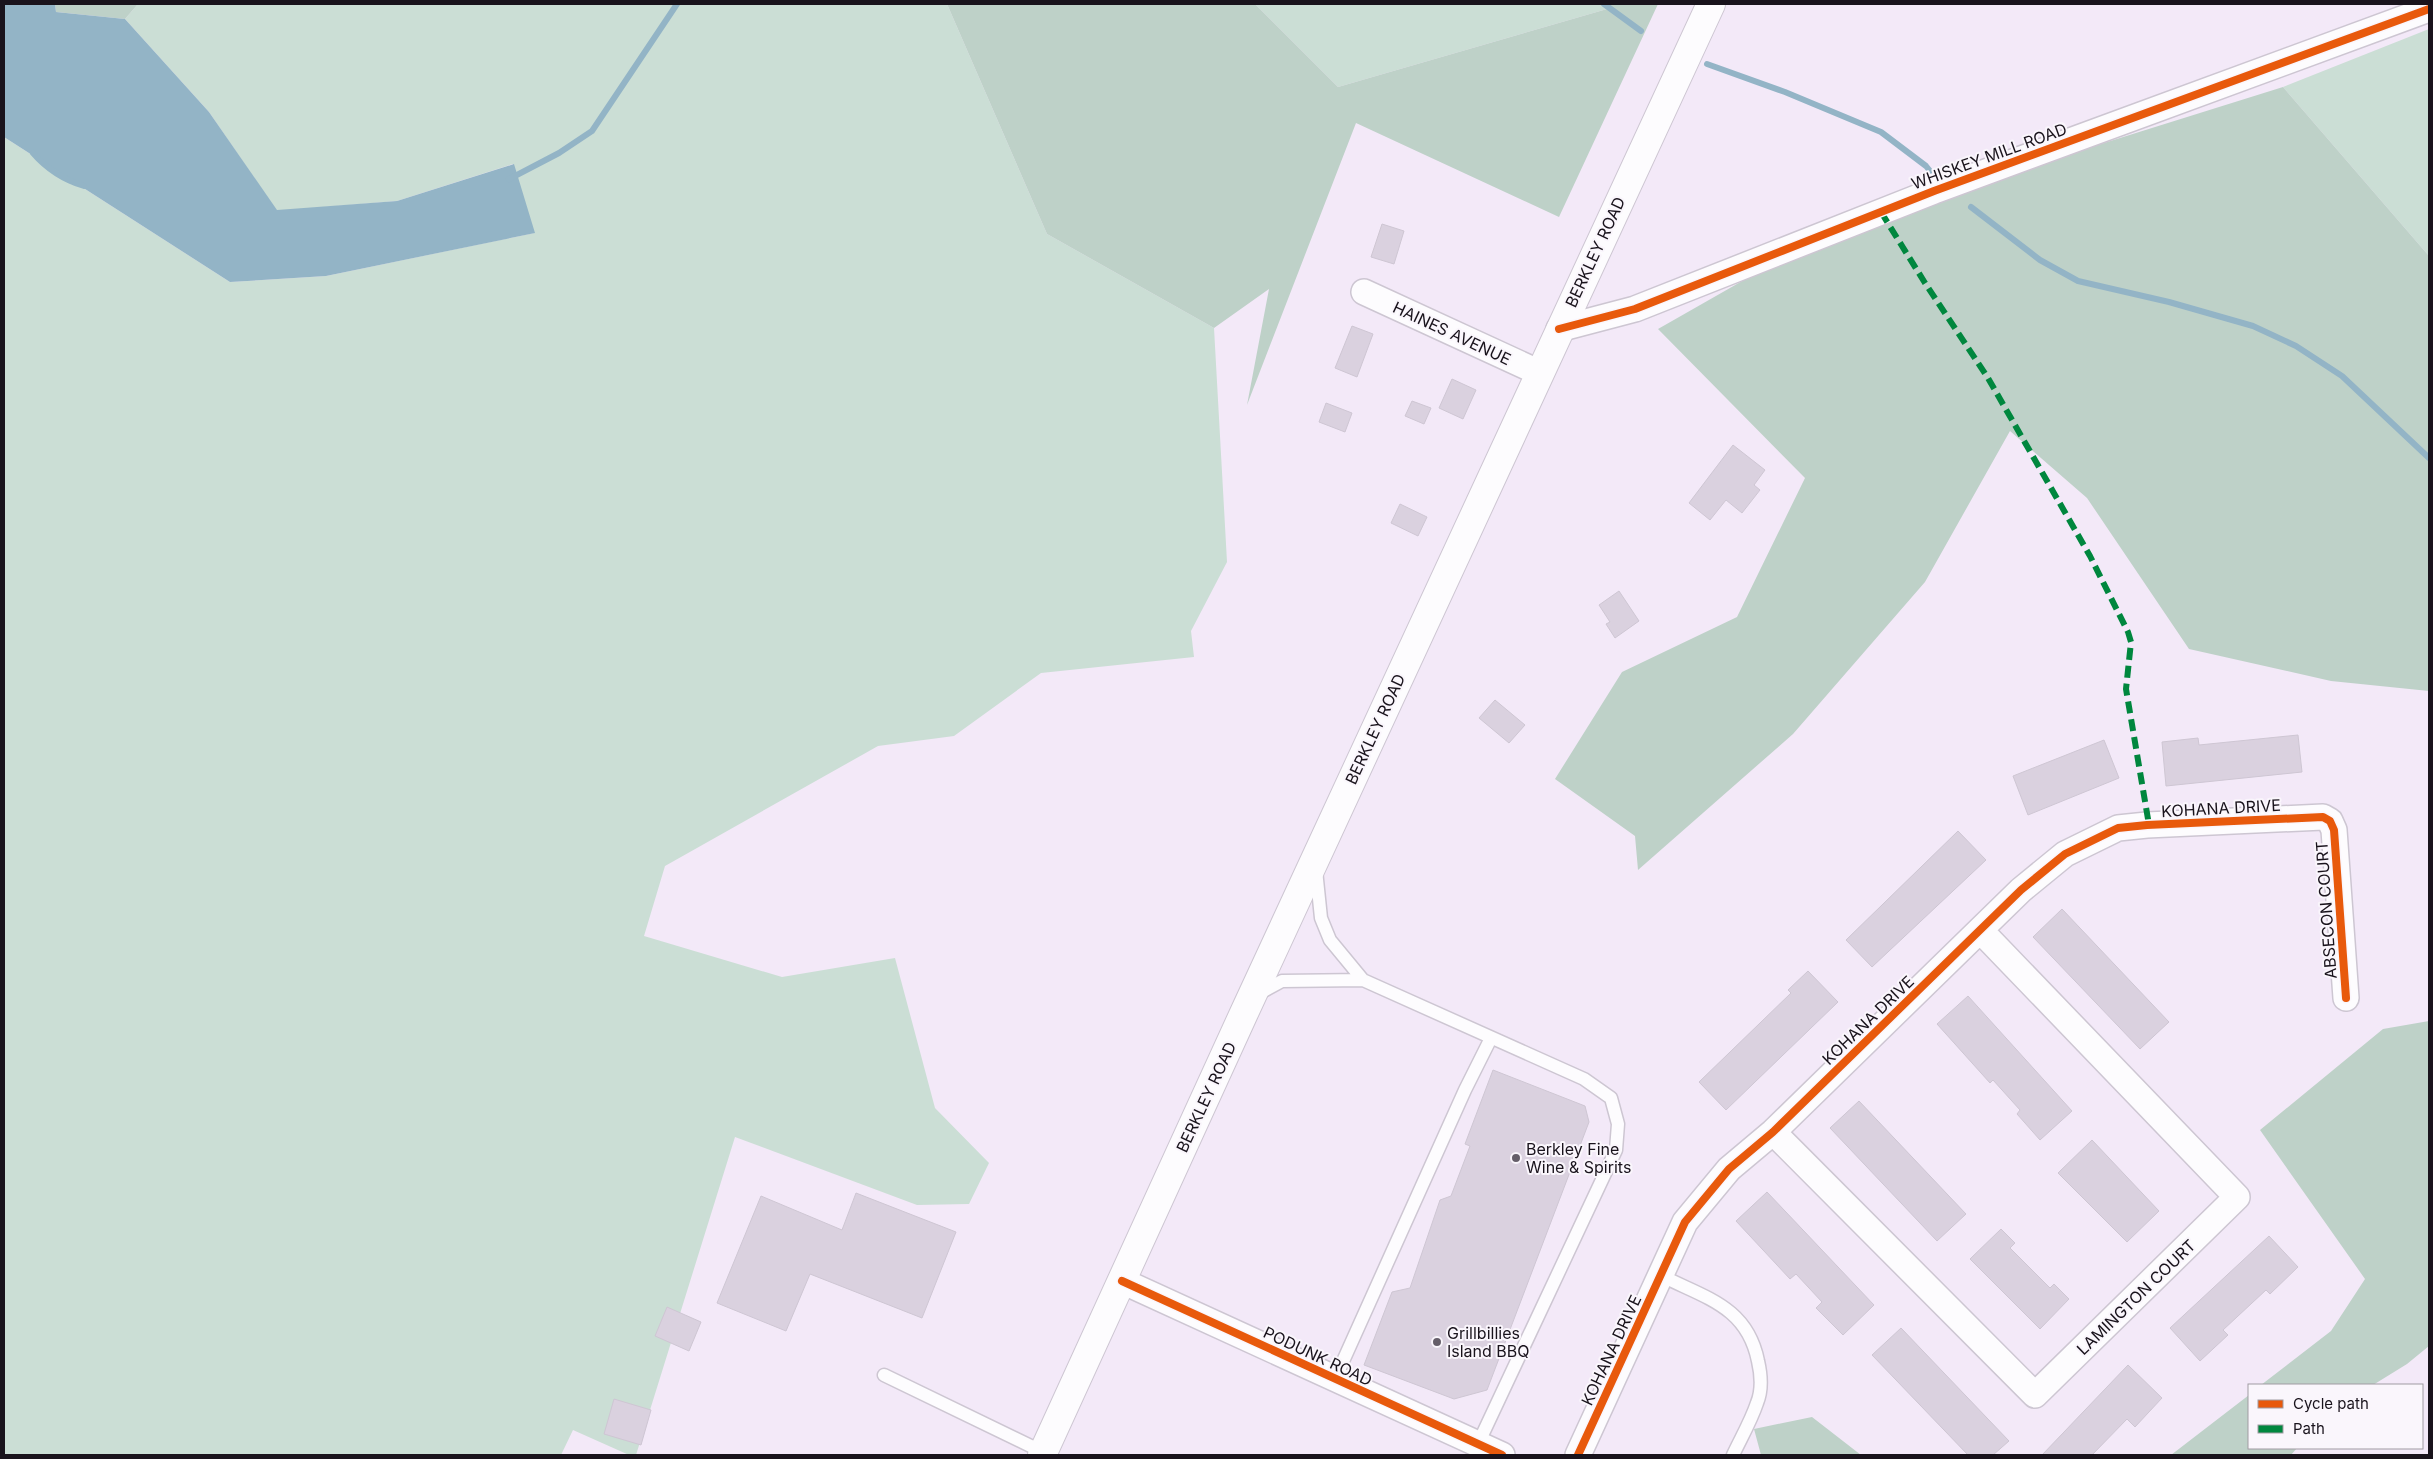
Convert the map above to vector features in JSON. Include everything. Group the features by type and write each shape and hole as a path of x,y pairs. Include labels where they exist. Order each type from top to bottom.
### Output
{"main road":[{"name":"BERKLEY ROAD","path":"1043,1454 1314,860 1711,4"}],"street":[{"name":"WHISKEY MILL ROAD","path":"1559,329 1635,309 1934,191 2429,9"},
{"name":"HAINES AVENUE","path":"1364,292 1540,373"},
{"name":"KOHANA DRIVE","path":"1578,1455 1685,1222 1729,1169 1773,1132 2021,890 2065,854 2118,828 2149,824 2323,817 2330,821"},
{"name":"ABSECON COURT","path":"2330,821 2334,830 2346,998"},
{"name":"LAMINGTON COURT","path":"1773,1132 2035,1395 2237,1198 1980,930"},
{"name":"PODUNK ROAD","path":"1122,1281 1502,1455"}],"lane":[{"path":"1314,860 1321,918 1330,940 1362,980"},
{"path":"1250,999 1282,981 1362,980 1584,1079 1610,1098 1618,1124 1616,1150 1478,1444"},
{"path":"1335,1379 1490,1038"},
{"path":"1660,1275 1729,1310 1741,1321 1751,1336 1760,1367 1760,1386 1757,1403 1732,1455"},
{"path":"884,1375 1043,1454"}],"green space":[{"path":"55,4 138,4 125,19 56,12"},
{"path":"138,4 947,4 1047,234 1214,328 1227,562 1191,631 1194,657 1041,673 954,736 878,746 665,866 644,936 782,977 895,958 935,1108 989,1163 969,1204 917,1205 735,1137 636,1455 629,1455 573,1430 561,1455 4,1455 4,137 230,282 326,276 534,233 513,164 397,201 277,211 209,112 125,19"},
{"path":"947,4 1255,4 1338,87 1607,9 1610,4 1658,4 1559,217 1356,123 1247,405 1269,289 1214,328 1047,234"},
{"path":"1255,4 1610,4 1607,9 1338,87"},
{"path":"2429,29 2429,256 2283,87"},
{"path":"2283,87 2429,256 2429,691 2331,681 2189,649 2087,498 2010,431 1925,582 1793,734 1638,870 1635,836 1555,779 1622,672 1737,617 1805,478 1658,329 1839,226"},
{"path":"2429,1021 2429,1346 2407,1364 2375,1384 2262,1384 2331,1331 2365,1279 2260,1130 2383,1029"},
{"path":"2248,1396 2248,1449 2296,1449 2291,1455 2171,1455"},
{"path":"1812,1417 1861,1455 1761,1455 1754,1429"}],"water":[{"path":"4,4 55,4 56,12 125,19 209,112 277,210 397,201 514,164 535,233 326,276 230,282 4,137"}],"building":[{"path":"1382,224 1404,231 1394,264 1371,257"},
{"path":"1352,326 1373,334 1357,377 1335,368"},
{"path":"1452,379 1476,390 1463,419 1439,408"},
{"path":"1412,401 1431,408 1424,424 1405,416"},
{"path":"1326,403 1352,413 1345,432 1319,422"},
{"path":"1733,445 1765,470 1754,485 1760,490 1742,513 1726,500 1710,520 1689,503"},
{"path":"1400,504 1427,517 1418,536 1391,523"},
{"path":"1619,591 1639,621 1615,638 1606,624 1610,622 1599,605"},
{"path":"1495,700 1525,725 1509,743 1479,718"},
{"path":"2298,735 2302,772 2166,786 2162,742 2198,738 2199,745"},
{"path":"2104,740 2119,778 2028,815 2013,776"},
{"path":"1958,831 1986,860 1872,967 1846,940"},
{"path":"2062,909 2169,1022 2140,1049 2033,937"},
{"path":"1808,971 1838,1002 1726,1110 1699,1082 1791,993 1788,990"},
{"path":"1968,996 2072,1111 2040,1140 2017,1114 2020,1110 1993,1080 1990,1083 1937,1024"},
{"path":"1493,1070 1585,1106 1589,1122 1487,1390 1454,1399 1364,1365 1392,1292 1410,1288 1440,1200 1451,1196 1470,1146 1465,1144"},
{"path":"1859,1101 1966,1214 1937,1241 1830,1128"},
{"path":"2092,1140 2159,1211 2127,1242 2058,1173"},
{"path":"1767,1192 1874,1305 1843,1335 1816,1308 1822,1302 1796,1274 1790,1279 1736,1221"},
{"path":"856,1193 956,1232 922,1318 810,1274 786,1331 717,1303 761,1196 842,1230"},
{"path":"2001,1229 2015,1243 2010,1248 2050,1288 2054,1284 2069,1299 2040,1329 1970,1259"},
{"path":"2269,1236 2298,1267 2270,1294 2266,1290 2223,1330 2228,1335 2200,1361 2170,1328"},
{"path":"667,1307 701,1322 689,1351 655,1336"},
{"path":"1901,1328 2009,1441 1993,1455 1968,1455 1872,1355"},
{"path":"2128,1365 2162,1398 2135,1427 2127,1419 2092,1455 2042,1455"},
{"path":"614,1399 651,1410 641,1445 604,1434"}],"waterway":[{"path":"509,179 559,153 592,131 677,4"},
{"path":"1604,4 1641,31"},
{"path":"1707,64 1785,92 1881,132 1930,171"},
{"path":"33,153 56,173 84,186"},
{"path":"1971,207 2040,260 2078,281 2169,302 2253,326 2296,346 2342,376 2429,458"}],"marked path":[{"path":"1881,212 1988,378 2090,556 2128,632 2131,642 2126,689 2149,825"}],"cycle path":[{"path":"1559,329 1635,309 1934,191 2429,9"},
{"path":"1578,1455 1685,1222 1729,1169 1773,1132 2021,890 2065,854 2118,828 2323,817 2330,821 2334,830 2346,998"},
{"path":"1122,1281 1502,1455"}],"place":[{"name":"Berkley Fine Wine & Spirits","path":"1516,1158"},
{"name":"Grillbillies Island BBQ","path":"1437,1342"}]}
